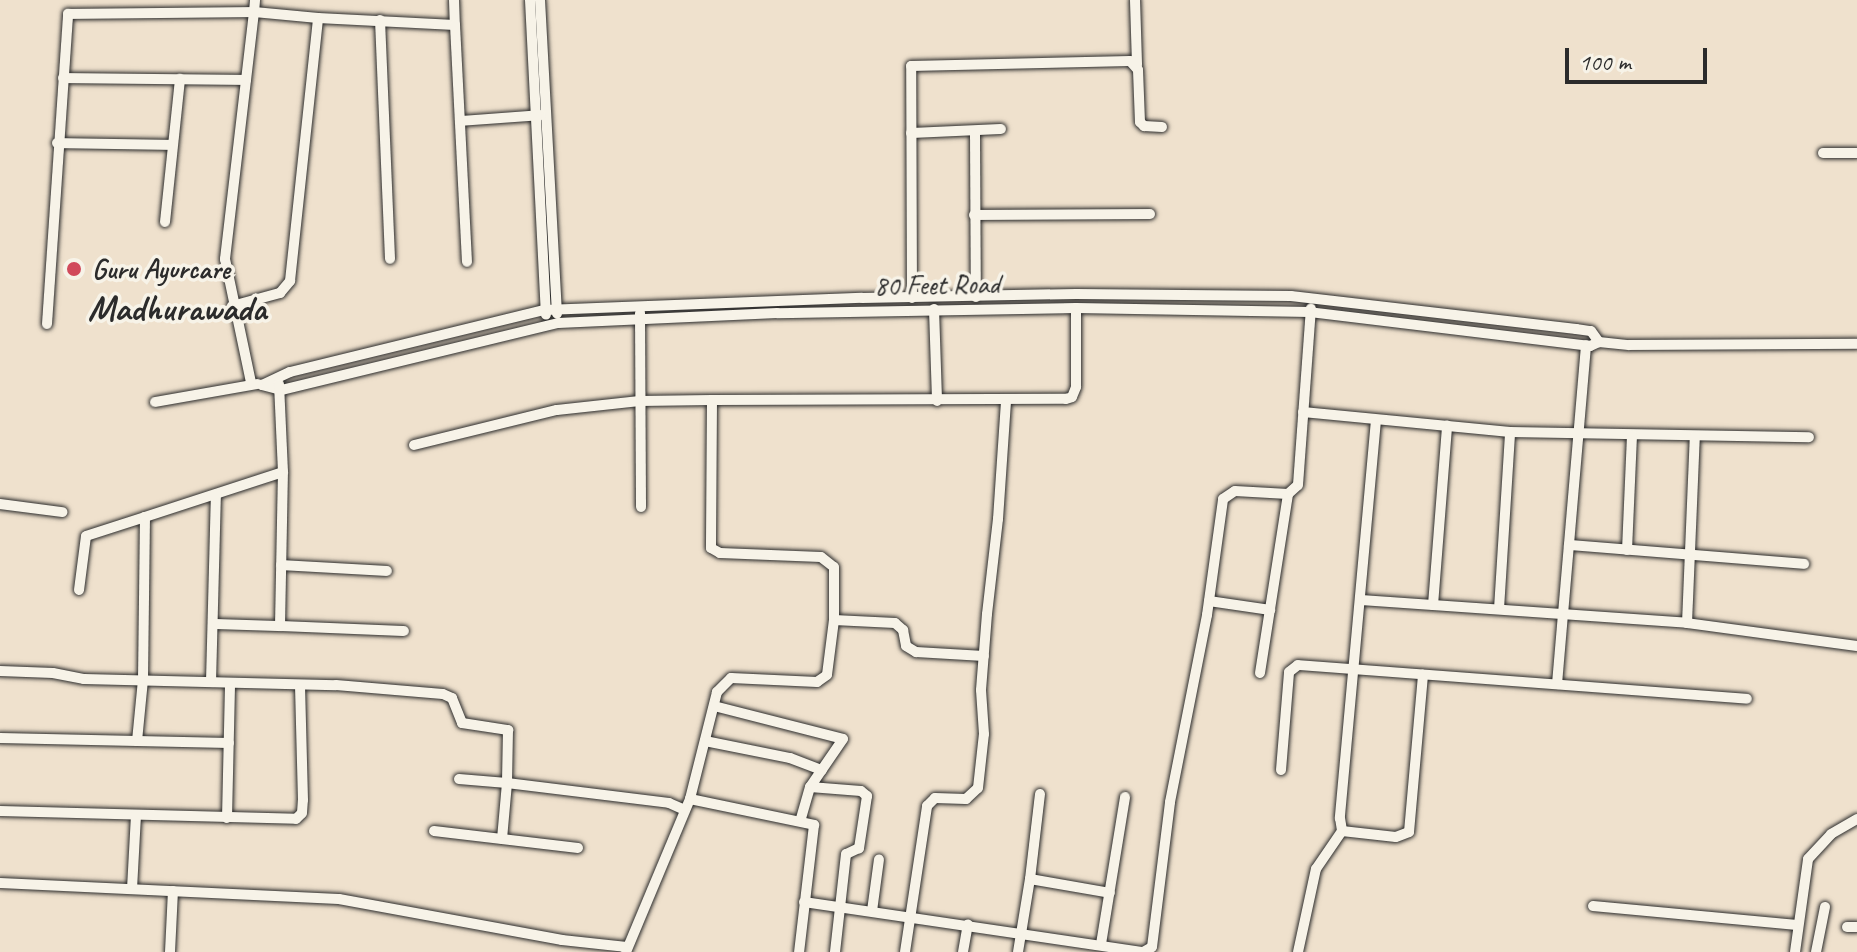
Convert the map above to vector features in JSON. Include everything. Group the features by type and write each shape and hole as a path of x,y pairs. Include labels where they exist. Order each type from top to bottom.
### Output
{"street":[{"path":"454,0 467,262"},
{"path":"530,0 541,115"},
{"path":"540,0 541,115 552,324"},
{"path":"1135,0 1140,122 1144,126 1162,127"},
{"path":"47,324 68,14 255,6 318,18 455,25"},
{"path":"255,6 225,259 232,306 257,384"},
{"path":"232,306 280,293 290,281 318,18"},
{"path":"380,20 390,259"},
{"path":"912,298 911,66 1123,60 1137,65"},
{"path":"63,78 246,80"},
{"path":"165,222 180,79"},
{"path":"460,121 541,115"},
{"path":"911,133 975,133 1001,129"},
{"path":"975,133 976,297"},
{"path":"57,143 172,145"},
{"path":"1823,153 1857,153"},
{"path":"974,215 1150,214"},
{"path":"155,402 257,384 290,372 551,310 640,305 1076,294 1312,298 1591,331 1599,342 1684,348 1857,344"},
{"path":"1260,673 1288,494 1298,485 1312,298"},
{"path":"640,305 641,507"},
{"path":"414,445 557,410 640,401 1066,399 1074,393 1076,308"},
{"path":"934,309 937,401"},
{"name":"80 Feet Road","path":"281,390 552,324 641,318 934,309 1310,312 1586,345 1599,342"},
{"path":"1557,684 1586,345"},
{"path":"278,378 283,472 280,626"},
{"path":"257,384 281,390"},
{"path":"0,883 339,899 627,950 690,799 717,692 731,678 817,682 829,670 836,575 828,561 821,557 720,553 711,548 712,400"},
{"path":"905,952 930,801 966,799 978,788 984,734 984,656 1006,401"},
{"path":"1303,412 1510,432 1809,437"},
{"path":"1298,952 1316,869 1342,831 1340,818 1356,670 1376,420"},
{"path":"1433,605 1447,426"},
{"path":"1499,609 1510,432"},
{"path":"1627,550 1632,435"},
{"path":"1687,623 1695,436"},
{"path":"79,590 86,536 283,472"},
{"path":"804,902 1022,932 1083,947 1101,944 1143,952 1153,942 1170,802 1184,742 1225,495 1235,491 1288,494"},
{"path":"211,682 216,495"},
{"path":"0,504 62,512"},
{"path":"137,741 143,680 145,517"},
{"path":"1569,545 1804,564"},
{"path":"281,565 387,571"},
{"path":"1361,600 1687,623 1857,646"},
{"path":"1209,601 1270,610"},
{"path":"834,620 895,623 903,630 906,646 916,652 984,656"},
{"path":"213,624 404,631"},
{"path":"1281,770 1291,668 1298,665 1747,699"},
{"path":"0,671 443,694 452,698 462,723 508,730 502,839"},
{"path":"1342,831 1396,837 1409,832 1423,675"},
{"path":"227,818 230,683"},
{"path":"0,811 296,819 302,813 300,685"},
{"path":"714,706 840,736 841,745 810,787 800,821"},
{"path":"0,738 229,743"},
{"path":"705,741 790,758 822,770"},
{"path":"459,779 669,803 685,810"},
{"path":"810,787 861,791 867,796 859,848 846,854 835,952"},
{"path":"1018,952 1040,794"},
{"path":"1101,944 1125,797"},
{"path":"690,799 814,825 799,952"},
{"path":"132,889 136,815"},
{"path":"1795,952 1808,859 1831,834 1857,819"},
{"path":"434,831 578,848"},
{"path":"872,911 879,859"},
{"path":"1030,879 1110,893"},
{"path":"170,952 173,891"},
{"path":"1593,906 1797,925"},
{"path":"1816,952 1825,907"},
{"path":"963,952 968,924"}],"place":[{"name":"Guru Ayurcare","path":"74,269"}],"district":[{"name":"Madhurawada","path":"177,309"}]}
